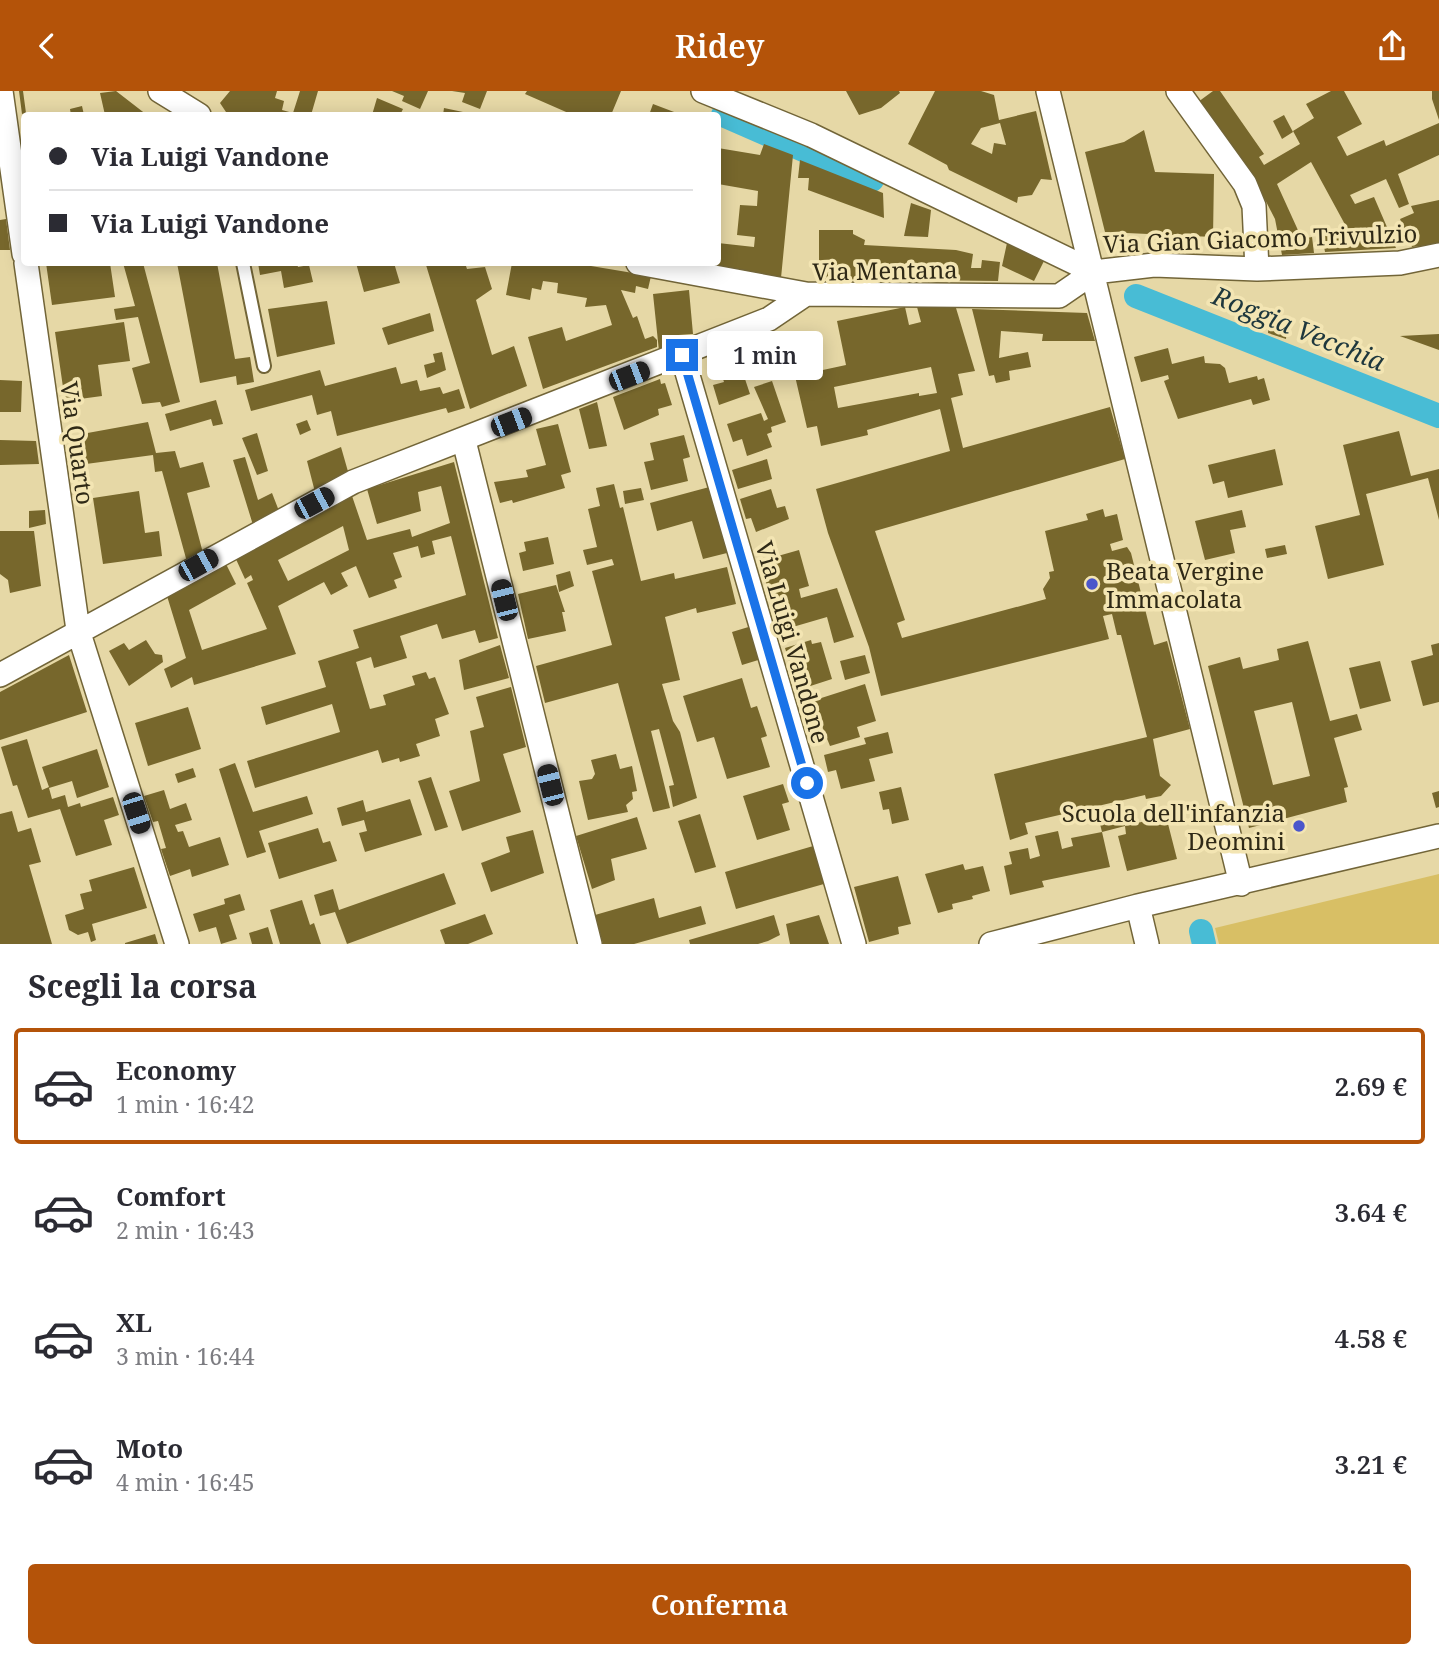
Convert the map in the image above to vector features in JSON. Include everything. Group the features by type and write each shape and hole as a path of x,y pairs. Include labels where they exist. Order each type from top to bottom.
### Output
{"street":[{"path":"1,91 21,233"},
{"path":"160,91 193,112"},
{"name":"Via Gian Giacomo Trivulzio","path":"703,91 811,135 1094,272 1154,265 1257,269 1400,263 1439,255"},
{"path":"1048,91 1241,884"},
{"path":"1178,91 1245,184 1254,206 1257,269"},
{"name":"Via Quarto","path":"26,266 78,630 177,944"},
{"path":"654,266 806,294"},
{"name":"Via Mentana","path":"0,675 353,482 464,441 769,319 806,294 1059,296 1094,272"},
{"name":"Via Luigi Vandone","path":"682,355 854,944"},
{"path":"464,441 590,944"},
{"path":"991,944 1138,906 1439,836"},
{"path":"1138,906 1147,944"}],"lane":[{"path":"244,266 264,366"}],"shaded area":[{"path":"1439,874 1439,944 1219,944 1215,928"}],"building":[{"path":"19,91 23,91 26,112 22,112"},
{"path":"116,91 143,112 104,112 100,93"},
{"path":"230,91 277,91 275,98 284,101 282,110 289,112 226,112 220,103"},
{"path":"300,91 318,91 312,112 293,112"},
{"path":"392,91 428,91 420,109 402,101 404,96"},
{"path":"452,91 487,91 480,109 462,102 465,93"},
{"path":"527,91 621,91 612,112 566,112 525,94"},
{"path":"846,91 900,93 881,108 859,115"},
{"path":"935,91 981,91 994,95 999,120 1036,111 1052,180 1041,179 1032,195 1018,197 1017,203 949,170 947,165 908,144","holes":["1000,123 1006,145 994,143 992,154 971,144 981,128"]},
{"path":"1213,91 1220,91 1264,154 1259,157 1264,165 1300,144 1293,131 1314,118 1306,104 1331,91 1344,91 1362,124 1337,137 1347,156 1384,140 1386,146 1439,123 1439,155 1398,174 1409,204 1399,208 1386,179 1350,195 1355,204 1374,197 1396,248 1325,252 1322,235 1348,230 1311,162 1277,184 1302,239 1312,237 1314,253 1282,255 1275,219 1252,174 1198,102"},
{"path":"1432,91 1439,91 1439,120 1432,99"},
{"path":"377,98 403,109 402,112 373,112"},
{"path":"653,104 674,112 650,112"},
{"path":"82,106 83,112 70,112 70,109"},
{"path":"444,108 463,112 443,112"},
{"path":"1284,115 1293,132 1282,139 1273,121"},
{"path":"1144,130 1155,172 1214,174 1213,237 1105,232 1085,152 1124,142"},
{"path":"764,144 793,155 781,278 711,269 712,266 721,266 721,243 754,247 755,237 737,235 740,205 757,206 758,191 721,185 721,148 760,155"},
{"path":"800,160 883,193 884,218 808,190 809,178 798,178"},
{"path":"1439,200 1439,244 1412,247 1400,219 1414,213 1411,206"},
{"path":"911,203 931,210 928,237 904,236"},
{"path":"6,219 10,250 0,250 0,220"},
{"path":"819,230 853,230 853,234 865,240 864,245 956,250 973,254 971,268 981,268 982,260 1000,262 998,281 819,279"},
{"path":"1007,243 1044,261 1034,281 1002,266"},
{"path":"46,266 110,266 115,297 52,305"},
{"path":"124,266 144,266 180,402 162,407 160,402 142,404 132,368 150,363 138,317 116,320 114,309 135,306"},
{"path":"178,266 218,266 235,359 250,357 254,382 237,385 236,376 200,383"},
{"path":"258,266 309,266 313,282 284,288 281,271 260,275"},
{"path":"357,266 395,266 400,283 364,292"},
{"path":"426,266 466,266 467,269 485,267 492,289 476,300 492,355 514,346 527,386 470,409"},
{"path":"511,266 591,266 651,276 648,289 636,286 635,293 621,290 633,318 637,316 645,339 653,336 657,340 657,347 543,389 528,337 562,327 566,341 612,325 606,305 585,307 587,298 557,293 558,283 543,281 541,290 532,288 530,300 506,295"},
{"path":"689,290 693,334 664,336 665,342 684,336 686,341 659,351 653,294"},
{"path":"327,301 335,344 277,357 268,309"},
{"path":"905,307 909,325 921,322 917,307 956,308 975,371 958,374 963,395 951,398 963,448 1110,407 1125,459 875,531 905,620 897,623 902,638 1046,599 1043,589 1050,578 1049,572 1054,571 1045,531 1088,520 1086,514 1103,509 1105,517 1117,514 1123,540 1110,544 1112,551 1127,547 1131,553 1154,645 1167,641 1190,729 1153,739 1160,776 1171,785 1161,796 1146,799 1145,795 1025,823 1028,834 1010,840 994,774 1147,737 1121,635 1117,635 1112,614 1103,616 1109,639 881,696 869,647 828,533 816,489 950,451 940,409 867,430 868,435 821,446 817,426 807,428 795,376 846,365 837,321","holes":["931,367 937,393 919,396 919,393 838,408 834,387"]},
{"path":"972,309 1087,313 1095,341 1042,341 1043,334 1001,331 999,358 1028,352 1031,367 1009,371 1010,380 996,383 994,375 989,376"},
{"path":"430,313 434,331 388,345 382,328"},
{"path":"1269,321 1287,322 1286,339 1268,333"},
{"path":"124,322 130,361 98,365 102,396 65,401 55,332"},
{"path":"1439,334 1439,350 1400,336"},
{"path":"1168,348 1172,364 1204,356 1205,363 1220,364 1225,368 1229,383 1257,376 1258,380 1264,378 1270,400 1253,405 1251,399 1178,419 1164,381 1169,379 1168,375 1141,382 1134,357"},
{"path":"442,352 446,370 427,378 424,365 435,362 433,354"},
{"path":"736,352 750,394 719,405 713,385 724,382 716,359"},
{"path":"396,367 401,384 417,380 420,391 440,387 443,394 459,389 465,408 448,413 446,408 337,436 331,411 317,415 312,395 251,411 245,390 320,370 325,386"},
{"path":"660,379 661,384 665,383 672,405 658,409 659,415 624,430 613,397"},
{"path":"0,380 22,381 21,412 0,412"},
{"path":"772,381 786,422 771,427 772,432 767,434 772,447 747,456 742,439 733,442 727,424 761,413 764,421 768,419 754,387"},
{"path":"216,400 223,424 213,426 211,419 170,431 165,414"},
{"path":"597,402 607,446 589,449 579,409"},
{"path":"307,420 311,430 300,435 296,424"},
{"path":"148,422 156,453 175,451 180,468 203,462 210,487 187,493 203,553 187,562 162,471 155,472 153,455 86,464 82,434"},
{"path":"558,424 571,472 561,475 565,488 513,503 512,500 500,503 494,482 528,477 526,470 546,465 536,429"},
{"path":"1399,431 1411,476 1439,469 1439,520 1428,478 1366,494 1384,565 1328,579 1315,526 1360,515 1343,445"},
{"path":"257,433 268,471 257,475 242,438"},
{"path":"684,435 690,457 683,459 688,481 651,490 644,462 654,460 650,443"},
{"path":"0,440 36,441 39,464 0,465"},
{"path":"341,447 349,475 315,492 307,461"},
{"path":"1275,449 1283,485 1228,498 1224,481 1213,484 1208,465"},
{"path":"245,457 258,500 272,493 279,511 253,525 233,460"},
{"path":"767,459 772,479 738,489 732,470"},
{"path":"454,462 498,638 479,643 475,630 442,639 437,624 400,636 407,658 374,668 371,657 356,662 370,709 386,705 383,695 415,685 412,676 426,672 429,679 435,677 449,714 435,719 440,736 416,744 420,756 400,762 399,758 382,763 378,750 255,788 247,761 340,732 332,704 266,725 261,707 326,687 318,661 359,648 353,630 466,595 451,536 432,541 435,554 421,558 418,546 393,553 402,577 394,580 397,588 369,598 356,566 341,573 348,586 331,595 324,582 278,606 296,654 194,685 192,677 171,688 164,669 186,658 167,596 225,562 236,584 189,610 202,650 267,629 247,583 253,580 251,575 245,579 235,557 351,493 367,540 410,529 412,537 450,523 441,486 418,492 421,511 377,524 367,489","holes":["343,526 349,550 288,581 278,560"]},
{"path":"614,484 620,508 623,507 641,581 674,573 675,579 727,567 736,604 697,613 696,608 665,617 680,680 662,684 673,721 680,732 697,798 673,807 669,786 674,785 659,729 651,731 670,808 653,812 618,683 545,703 536,666 612,645 592,571 614,565 612,559 587,565 583,550 597,547 588,509 600,506 596,488"},
{"path":"88,485 89,494 73,496 72,486"},
{"path":"713,486 731,552 703,559 692,521 657,531 650,503"},
{"path":"641,488 644,500 625,504 623,491"},
{"path":"771,489 777,508 785,506 789,519 756,532 751,518 746,519 740,499"},
{"path":"139,491 145,533 159,531 162,556 103,564 93,498"},
{"path":"45,510 46,524 29,528 29,511"},
{"path":"1242,510 1246,527 1230,530 1235,553 1205,560 1195,521"},
{"path":"0,531 34,531 41,586 10,593 8,580 0,574"},
{"path":"548,537 554,564 523,571 519,553 526,551 524,542"},
{"path":"1285,545 1287,554 1267,558 1265,549"},
{"path":"799,550 809,586 799,589 801,598 837,588 854,637 834,643 827,617 779,631 760,561"},
{"path":"570,571 574,586 559,592 556,575"},
{"path":"556,585 565,612 562,612 566,631 528,639 518,594"},
{"path":"755,625 765,658 742,665 732,632"},
{"path":"146,640 155,654 162,655 163,662 129,686 109,651 124,643 129,650"},
{"path":"811,640 812,644 821,642 832,679 798,690 785,648"},
{"path":"1308,641 1330,721 1357,714 1362,730 1334,738 1348,787 1344,788 1347,802 1249,828 1208,666 1240,657 1243,669 1279,660 1277,649","holes":["1292,702 1310,776 1273,785 1254,711"]},
{"path":"1439,643 1439,702 1423,706 1411,661 1433,655 1431,645"},
{"path":"500,645 509,678 464,690 459,660"},
{"path":"69,655 87,712 0,740 0,692"},
{"path":"865,655 870,673 845,680 840,661"},
{"path":"1380,661 1391,701 1360,709 1349,668"},
{"path":"742,678 751,708 757,706 767,736 761,738 770,767 727,779 714,737 697,742 683,696"},
{"path":"865,684 876,721 857,727 860,737 830,746 812,701"},
{"path":"511,687 526,747 503,754 521,812 462,831 449,791 480,781 470,731 484,727 476,697"},
{"path":"188,707 201,749 148,766 135,723"},
{"path":"888,732 893,753 869,759 875,781 841,789 836,770 828,772 824,755 866,744 864,738"},
{"path":"27,739 42,790 49,787 42,767 97,749 109,787 77,798 72,781 49,788 52,799 65,795 68,807 80,803 81,807 113,797 119,815 104,820 112,845 76,856 60,809 28,818 17,785 13,786 1,747"},
{"path":"616,754 620,769 632,766 637,791 632,792 633,799 626,805 628,812 588,820 579,781 592,779 595,774 591,760"},
{"path":"235,763 253,812 307,796 313,814 259,831 266,852 247,858 219,769"},
{"path":"193,768 196,777 178,783 175,774"},
{"path":"431,777 448,827 435,831 418,781"},
{"path":"783,784 789,802 782,804 790,830 757,840 743,796"},
{"path":"901,787 909,820 892,824 889,809 883,810 879,792"},
{"path":"164,790 170,809 186,803 192,820 175,825 178,832 183,831 189,847 220,837 229,865 192,877 190,869 170,876 161,849 166,848 158,821 153,822 144,796"},
{"path":"1439,791 1439,807 1436,808 1432,793"},
{"path":"410,799 422,835 365,852 359,833 367,831 364,820 342,826 337,808 363,800 366,812"},
{"path":"1121,808 1125,826 1102,832 1098,816"},
{"path":"12,811 18,832 31,828 41,862 29,865 52,944 0,944 0,814"},
{"path":"700,814 716,867 695,873 678,821"},
{"path":"1166,816 1177,859 1127,871 1118,836 1126,834 1125,826"},
{"path":"637,817 647,849 611,859 615,880 592,889 576,836"},
{"path":"318,828 323,843 330,841 337,861 279,879 268,843"},
{"path":"533,830 544,873 491,892 481,863 510,852 506,837"},
{"path":"1058,831 1062,849 1073,846 1071,838 1102,832 1110,867 1042,881 1044,887 1010,895 1004,866 1012,864 1009,852 1028,848 1030,859 1040,856 1035,836"},
{"path":"820,844 831,882 736,909 725,872"},
{"path":"963,864 965,870 983,866 990,891 952,904 953,909 938,913 925,874"},
{"path":"134,867 147,908 92,924 96,940 91,942 88,932 78,935 69,930 65,915 84,909 80,894 92,891 89,880"},
{"path":"444,873 456,904 347,944 335,912 320,916 314,895 333,889 339,910"},
{"path":"898,876 911,924 898,927 899,934 869,942 854,887"},
{"path":"240,894 245,910 229,915 237,939 221,944 216,927 199,932 193,914 225,904 224,899"},
{"path":"654,898 659,918 701,906 706,924 634,944 603,944 595,915"},
{"path":"302,900 310,925 314,923 321,944 280,944 270,910"},
{"path":"485,914 493,934 468,944 445,944 440,930"},
{"path":"774,915 780,935 768,941 758,944 690,944 689,940"},
{"path":"819,915 829,944 790,944 786,924"},
{"path":"268,927 273,944 252,944 249,933"},
{"path":"155,934 158,944 125,944 125,943"}],"waterway":[{"name":"Roggia Vecchia","path":"723,115 872,180"},
{"name":"Roggia Vecchia","path":"1136,296 1439,416"},
{"name":"Roggia Vecchia","path":"1201,931 1204,944"}],"place":[{"name":"Beata Vergine Immacolata","path":"1092,584"},
{"name":"Scuola dell'infanzia Deomini","path":"1299,826"}],"route":[{"path":"682,355 807,783"}]}
